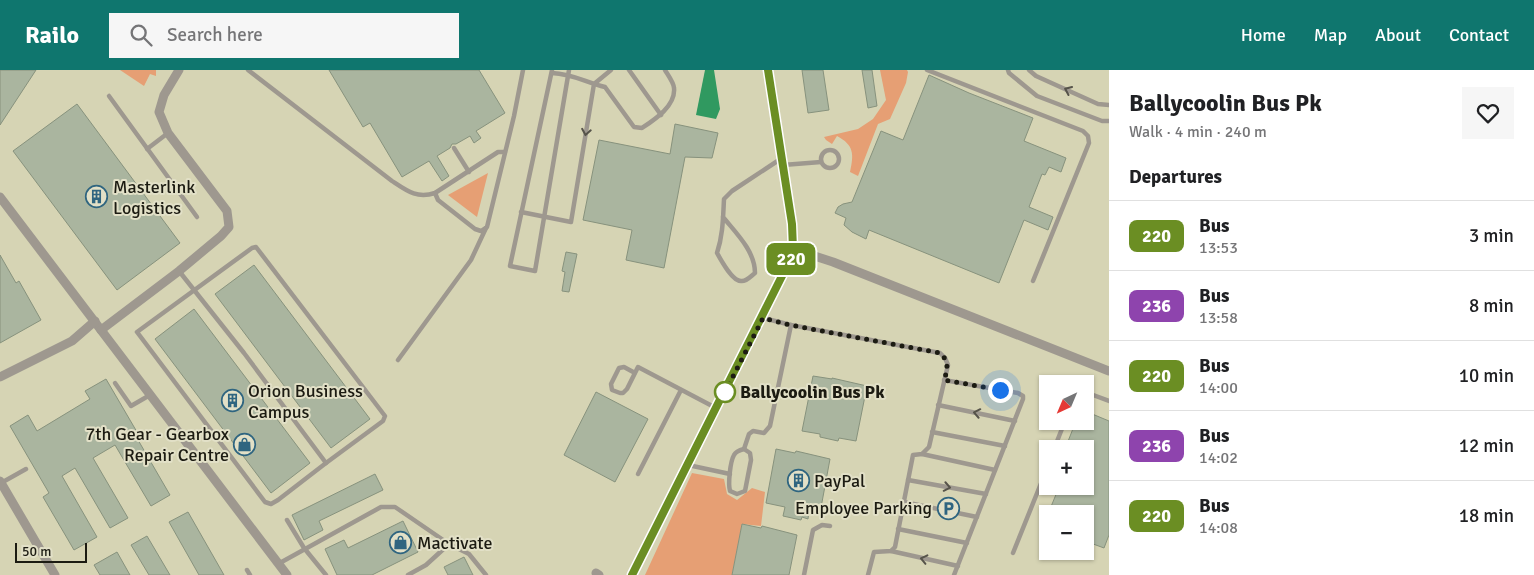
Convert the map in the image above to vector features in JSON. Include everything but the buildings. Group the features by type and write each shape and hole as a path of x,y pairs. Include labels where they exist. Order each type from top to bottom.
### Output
{"street":[{"path":"102,330 178,271 221,236 229,227 227,211 168,133 159,112 164,95 179,70"},
{"path":"632,575 763,318 787,269 793,249 792,224 768,70"},
{"path":"0,197 287,575"},
{"path":"793,249 833,262 1109,371"},
{"path":"0,377 72,341 95,321"},
{"path":"1,482 55,575"}],"lane":[{"path":"248,70 392,181 417,195 424,197 435,193 498,152 505,152"},
{"path":"398,360 471,260 487,227 523,70"},
{"path":"521,212 571,222 594,84 611,70"},
{"path":"629,70 661,115"},
{"path":"568,72 535,271 510,266 552,71 568,72 605,87 634,127 642,128 661,115 672,98 674,88 665,70"},
{"path":"927,70 1083,132 1088,136 1089,143 1033,281"},
{"path":"1008,70 1009,73 1037,96 1102,121 1109,121"},
{"path":"1029,70 1036,76 1098,104 1109,105"},
{"path":"109,96 197,217"},
{"path":"147,149 168,133"},
{"path":"454,148 469,172"},
{"path":"825,151 836,152 839,157 839,162 830,169 824,167 821,162 821,156 825,151"},
{"path":"723,217 746,246 755,263 754,273 741,282 734,279 717,253 723,235 723,217 724,198 732,191 782,161 821,162"},
{"path":"435,193 438,200 475,229 481,230 487,227"},
{"path":"256,247 385,416 383,422 278,500 271,504 265,502 138,332 194,290 256,247"},
{"path":"178,271 244,353 326,463"},
{"path":"763,318 790,325 940,353 948,364 929,447 922,454"},
{"path":"744,449 749,434 753,431 764,433 770,426 790,325"},
{"path":"635,372 624,367 618,368 610,384 612,390 620,393 625,392 638,368 716,408"},
{"path":"944,380 1021,394 1023,399 954,575"},
{"path":"115,382 131,406 150,395"},
{"path":"638,474 681,390"},
{"path":"1094,395 1109,401"},
{"path":"938,406 1014,421"},
{"path":"932,432 1005,446"},
{"path":"744,449 750,453 751,460 745,491 742,494 737,494 730,491 728,486 734,456 739,450 744,449"},
{"path":"891,551 895,546 913,455 922,454 996,470"},
{"path":"687,465 730,474"},
{"path":"1,482 26,469"},
{"path":"908,480 986,494"},
{"path":"1013,553 1039,488"},
{"path":"904,502 977,517"},
{"path":"278,564 381,507 390,506 395,507 449,544 469,554 486,575"},
{"path":"287,520 304,548 326,575"},
{"path":"804,575 813,530 822,526 830,526"},
{"path":"898,530 967,543"},
{"path":"408,575 426,564 449,544"},
{"path":"868,575 874,552 891,551 958,566"},
{"path":"247,570 250,575"}],"shaded area":[{"path":"0,70 1109,70 1109,575 0,575"},
{"path":"120,70 156,70 156,76 150,74 144,86"},
{"path":"705,70 714,70 720,109 716,119 696,115"},
{"path":"880,70 907,70 906,83 890,119 878,124 858,176 850,172 852,155 847,143 837,136 832,144 824,137 858,129 873,119 886,100"},
{"path":"488,173 477,217 448,195"},
{"path":"692,473 724,479 727,494 737,500 752,488 765,492 761,526 742,524 732,575 645,575"}],"bus line":[{"name":"220","path":"632,575 783,277 793,249 792,224 768,70"}],"place":[{"name":"Masterlink Logistics","path":"97,197"},
{"name":"Ballycoolin Bus Pk","path":"725,392"},
{"name":"Orion Business Campus","path":"232,401"},
{"name":"7th Gear - Gearbox Repair Centre","path":"245,444"},
{"name":"PayPal","path":"798,481"},
{"name":"Employee Parking","path":"948,508"},
{"name":"Mactivate","path":"401,543"}],"route":[{"path":"725,392 763,318 790,325 940,353 948,364 944,380 1000,390"}]}
